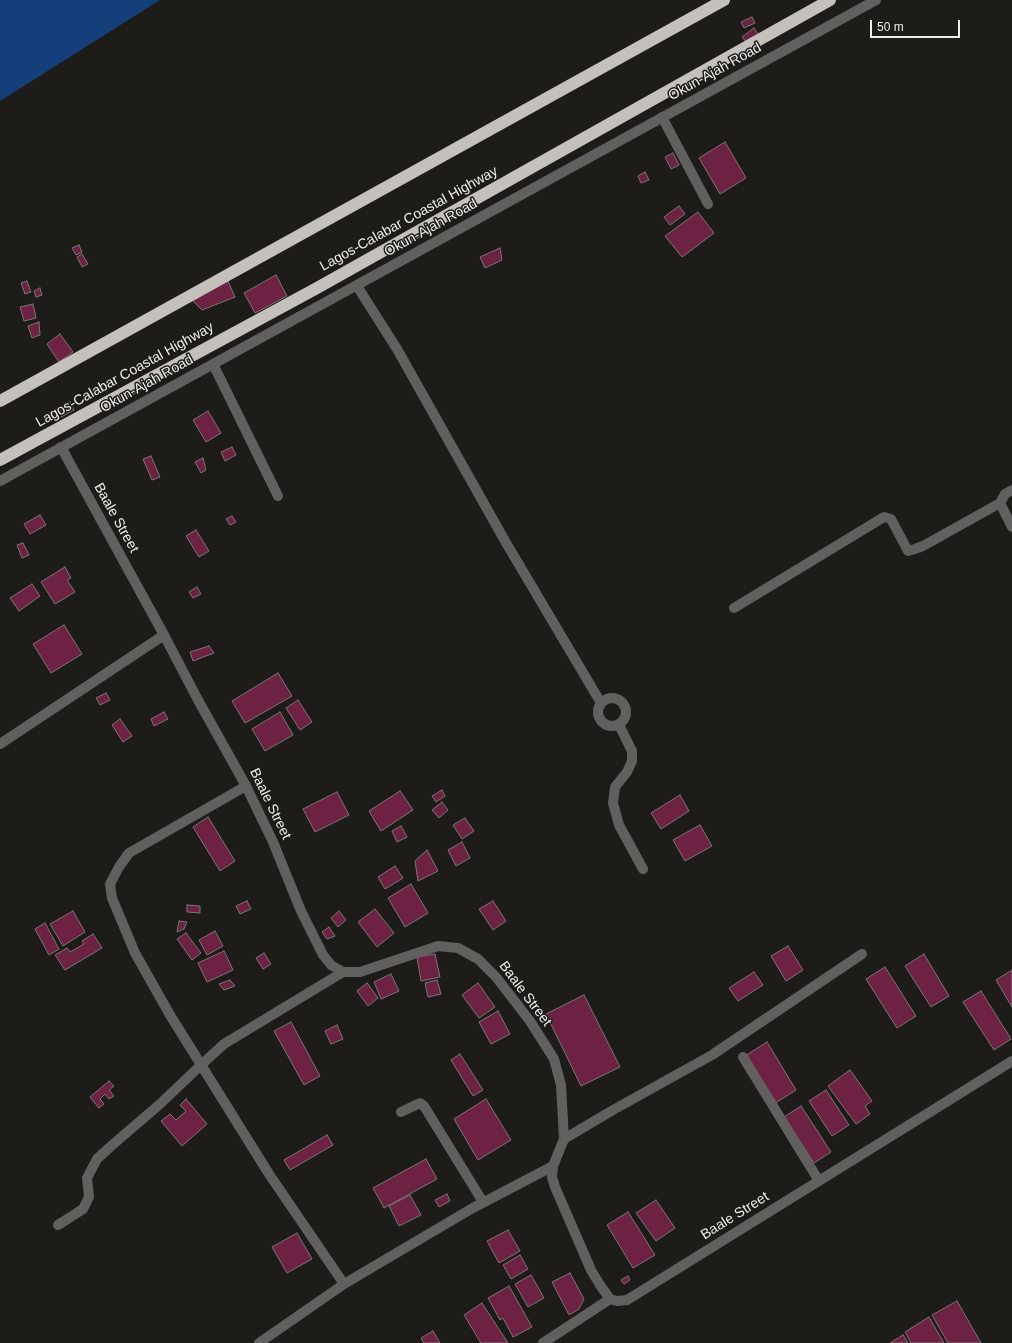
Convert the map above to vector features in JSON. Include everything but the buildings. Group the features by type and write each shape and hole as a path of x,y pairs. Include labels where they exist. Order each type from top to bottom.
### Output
{"highway":[{"path":"0,401 724,0"},
{"name":"Lagos-Calabar Coastal Highway","path":"0,460 317,288 830,0"}],"street":[{"name":"Okun-Ajah Road","path":"0,481 876,0"},
{"path":"662,117 708,204"},
{"path":"357,286 397,349 505,541 601,703"},
{"path":"213,364 278,496"},
{"name":"Baale Street","path":"61,447 246,786 273,842 301,911 323,955 331,965 343,972 360,972 438,946 458,948 478,959 496,977 525,1015 554,1059 561,1085 564,1139 553,1166 552,1177 555,1188 591,1270 610,1299 617,1301 627,1300 1012,1061"},
{"path":"734,608 884,517 891,519 908,551 915,550 1000,502 1005,494 1012,490"},
{"path":"1000,502 1012,527"},
{"path":"0,744 164,635"},
{"path":"610,698 620,700 626,708 625,718 618,725 609,726 601,721 598,712 601,703 610,698"},
{"path":"618,725 632,751 632,761 627,772 615,786 613,803 619,825 643,869"},
{"path":"246,786 129,853 119,867 110,884 112,898 135,953 201,1065 269,1174 344,1284"},
{"path":"564,1139 712,1055 862,954"},
{"path":"58,1225 83,1209 89,1197 87,1178 97,1159 160,1104 224,1044 343,972"},
{"path":"743,1057 819,1180"},
{"path":"401,1112 420,1103 424,1106 483,1202"},
{"path":"259,1343 344,1284 483,1202 553,1166"},
{"path":"543,1343 610,1299"}],"water":[{"path":"0,0 160,0 0,101"}]}
